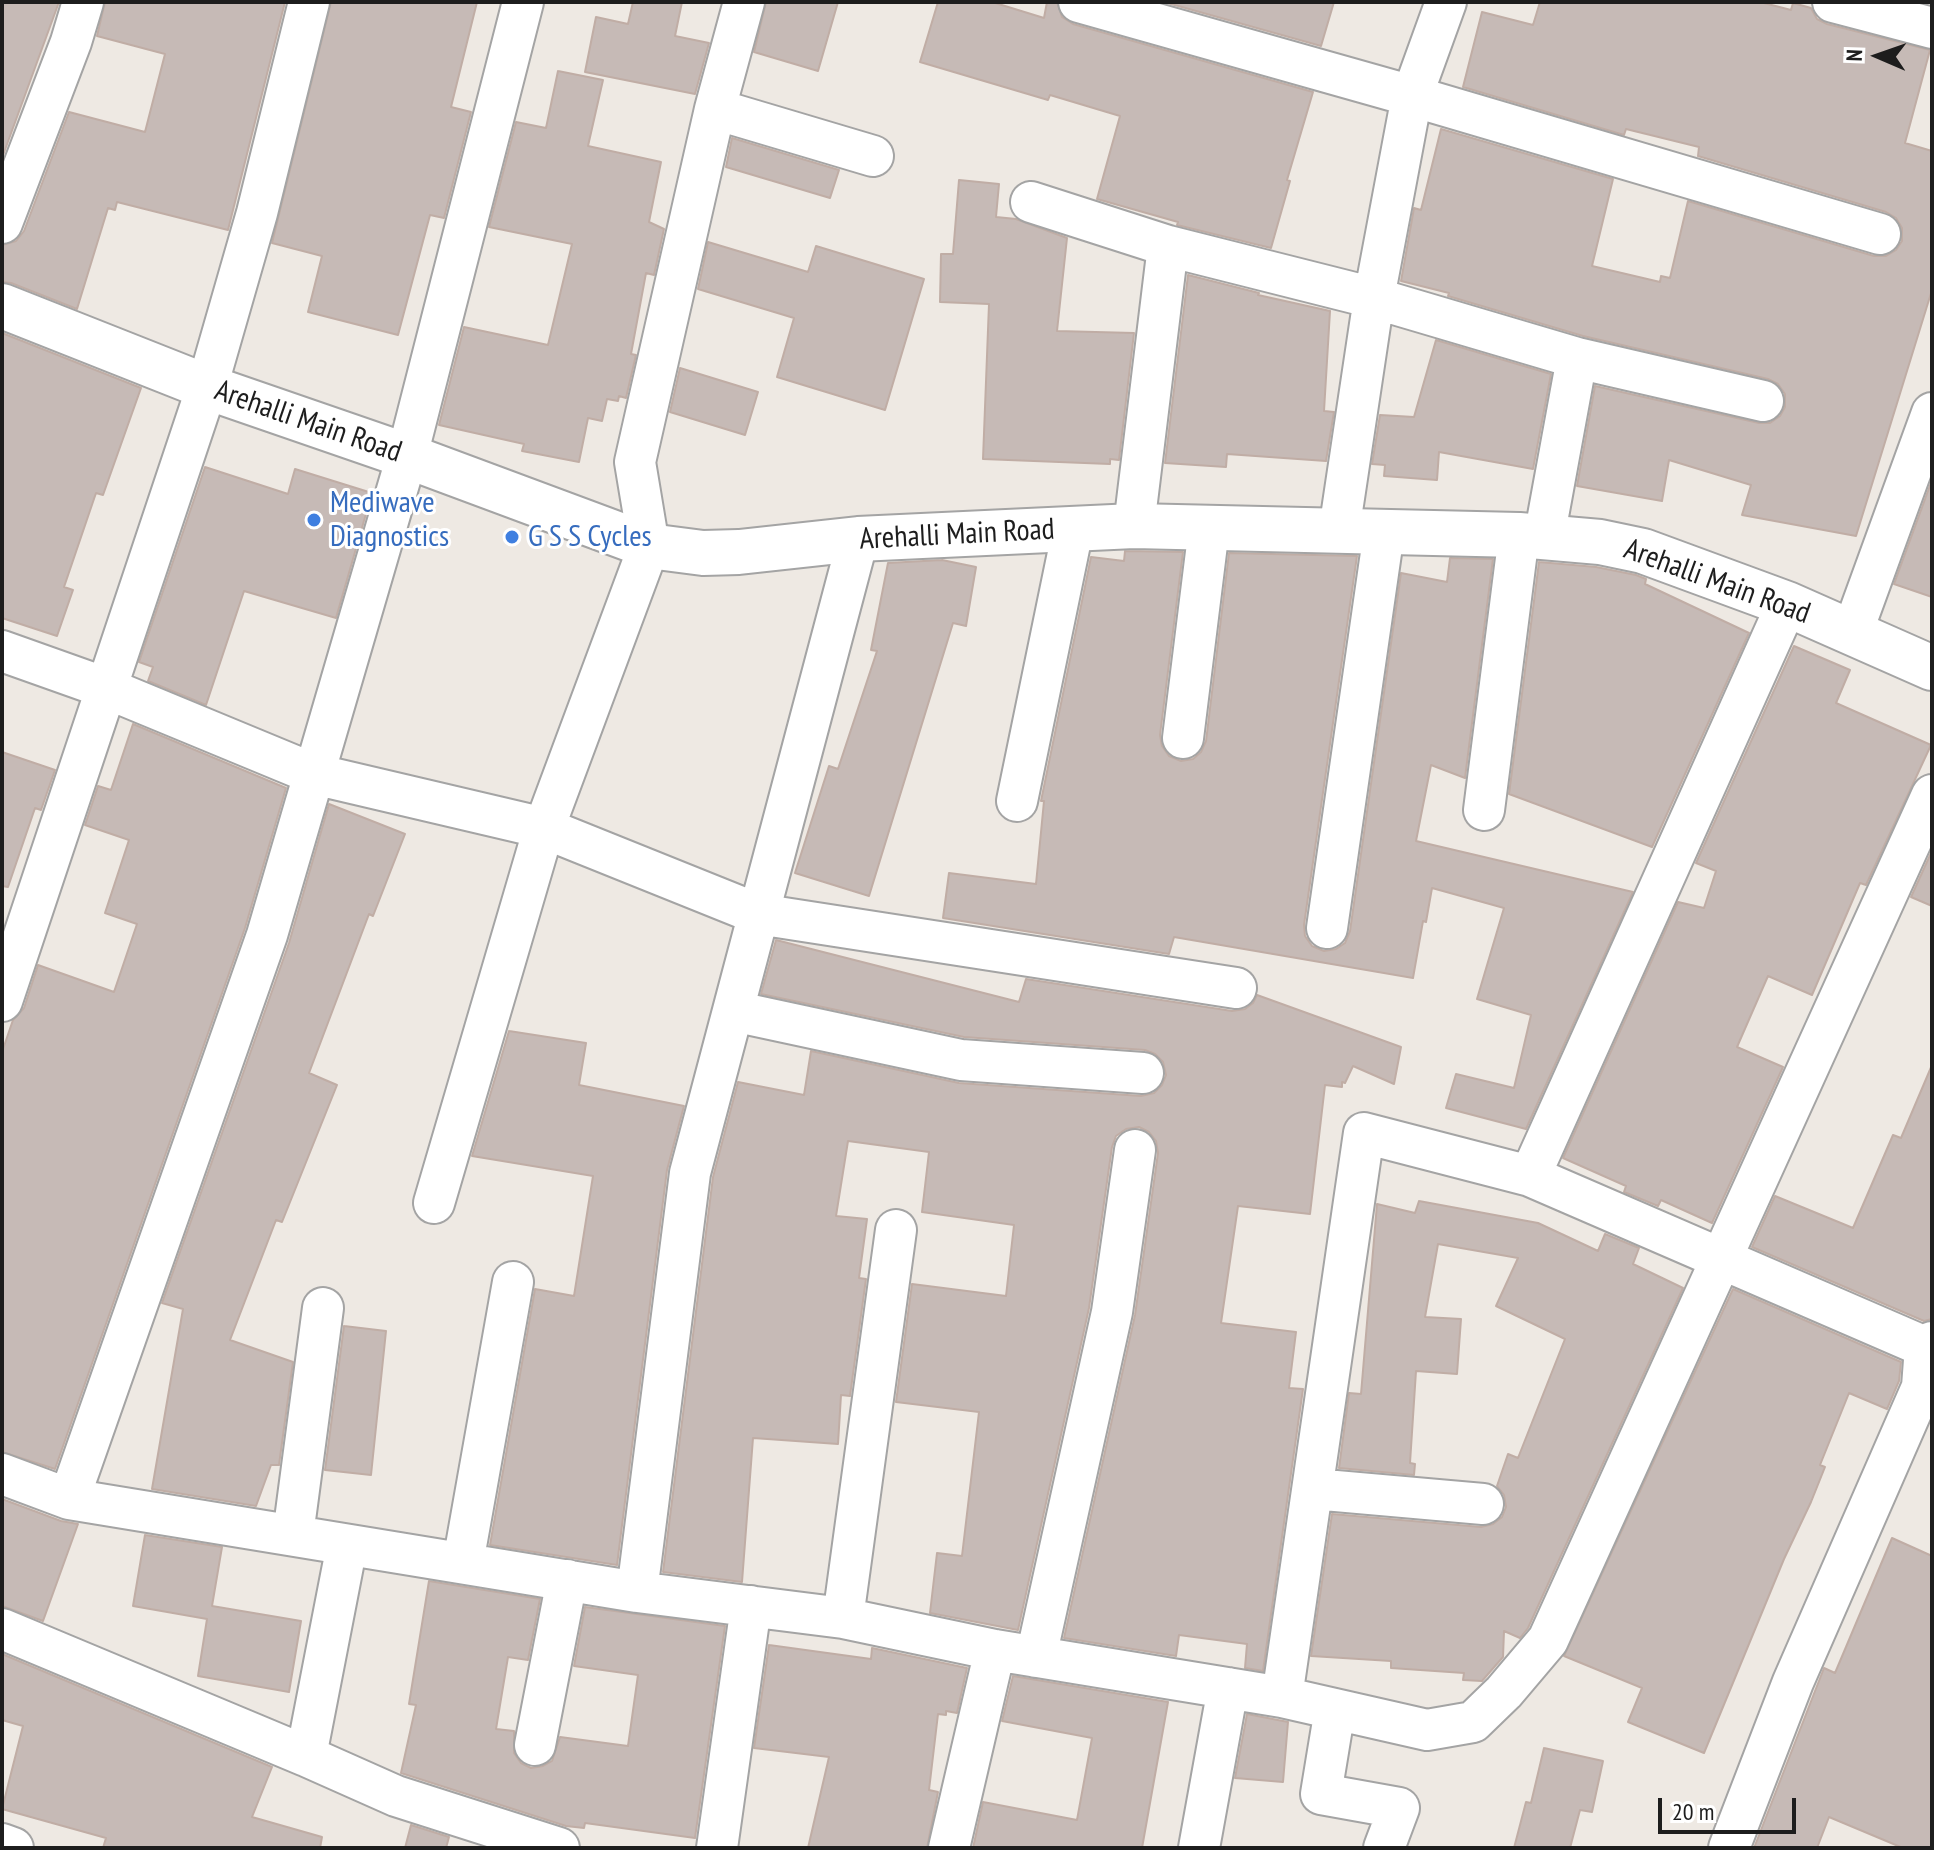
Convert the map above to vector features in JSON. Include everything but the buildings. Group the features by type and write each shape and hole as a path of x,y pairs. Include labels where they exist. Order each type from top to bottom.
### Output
{"street":[{"path":"2,223 71,42 83,2"},
{"path":"2,1001 207,387 257,213 309,2"},
{"path":"69,1499 267,935 407,456 523,2"},
{"path":"434,1203 544,828 649,546 635,462 715,109 744,2"},
{"path":"1079,2 1880,234"},
{"path":"1339,531 1374,298 1412,96 1446,2"},
{"path":"1833,2 1932,28"},
{"path":"715,109 873,156"},
{"path":"1031,202 1168,246 1374,298 1577,358 1763,401"},
{"path":"1134,526 1168,246"},
{"name":"Arehalli Main Road","path":"2,306 207,387 407,456 649,546 703,553 739,552 858,539 1134,526 1531,536 1600,542 1643,551 1787,604 1932,668"},
{"path":"1484,810 1531,536 1577,358"},
{"path":"1852,633 1932,413"},
{"path":"1183,738 1209,528"},
{"path":"1017,801 1073,529"},
{"path":"1327,928 1384,532"},
{"path":"637,1592 690,1173 858,539"},
{"path":"1530,1176 1787,604"},
{"path":"2,651 106,688 314,774 544,828 758,914 1236,988"},
{"path":"2,1474 69,1499 637,1592 843,1618 995,1650 1282,1697 1427,1730 1473,1722 1504,1692 1548,1640 1932,795"},
{"path":"733,1011 961,1060 1143,1073"},
{"path":"1282,1697 1364,1133 1530,1176 1930,1346 1922,1387 1793,1682 1729,1848"},
{"path":"1036,1657 1112,1312 1135,1150"},
{"path":"843,1618 896,1230"},
{"path":"463,1563 513,1282"},
{"path":"293,1535 323,1308"},
{"path":"1313,1489 1483,1504"},
{"path":"306,1756 347,1545"},
{"path":"535,1745 567,1580"},
{"path":"717,1848 751,1606"},
{"path":"2,1629 396,1796 559,1848"},
{"path":"949,1848 995,1650"},
{"path":"1199,1848 1228,1688"},
{"path":"1335,1709 1321,1794 1399,1808 1384,1848"},
{"path":"2,1844 13,1848"}],"place":[{"name":"Mediwave Diagnostics","path":"314,520"},
{"name":"G S S Cycles","path":"512,537"}]}
